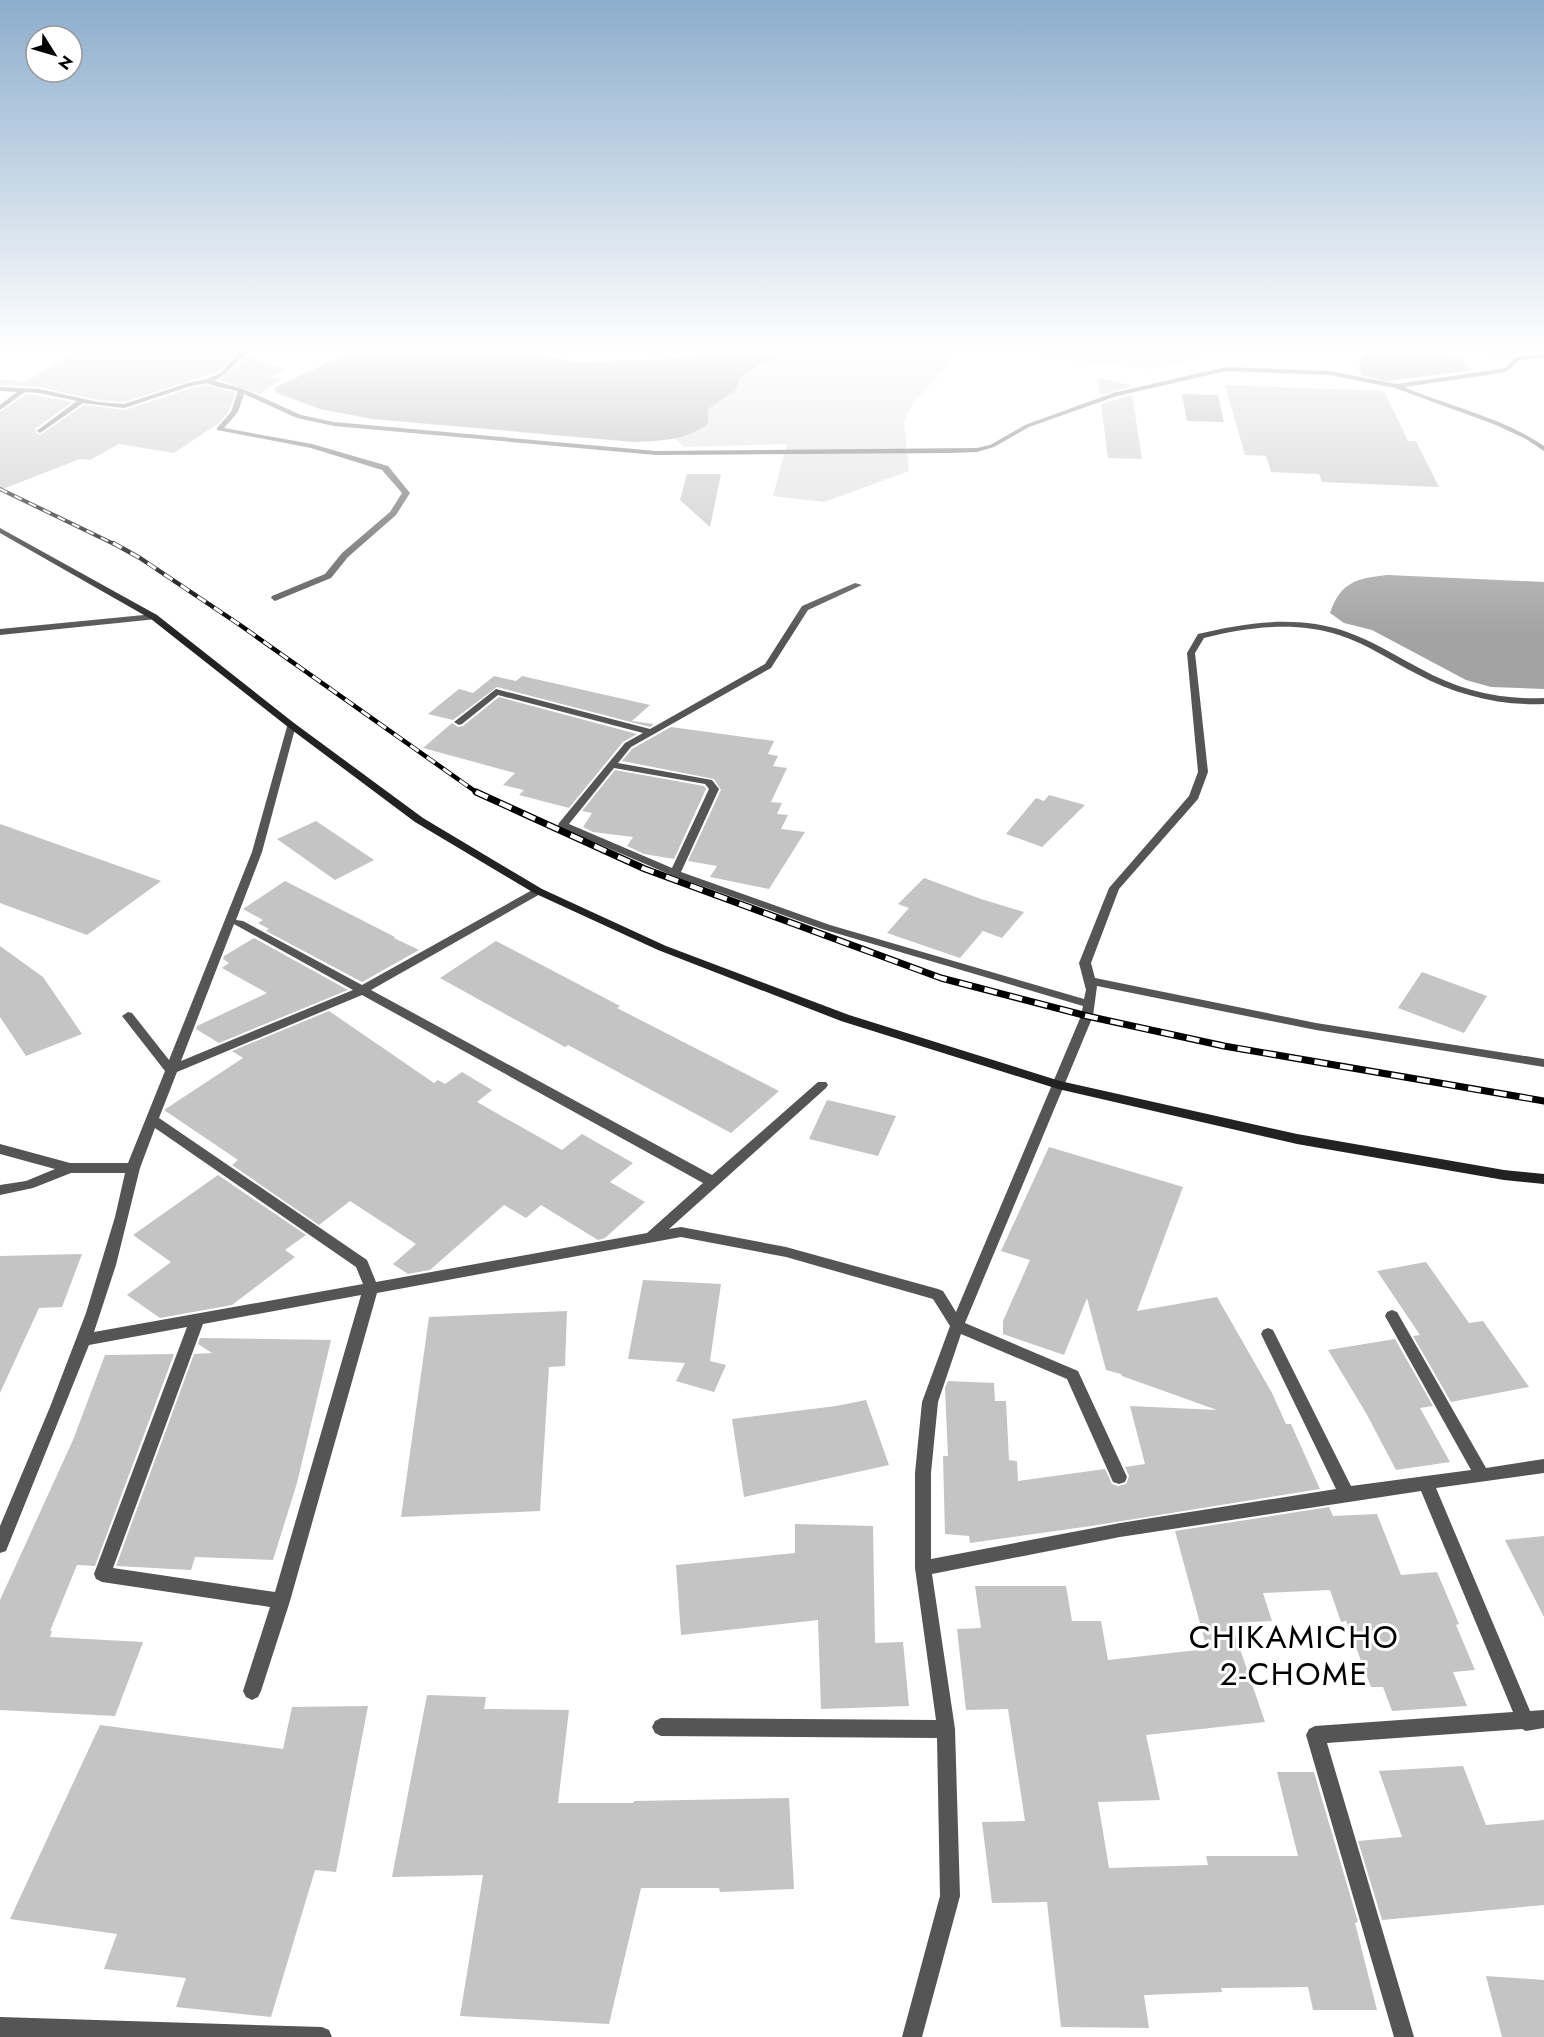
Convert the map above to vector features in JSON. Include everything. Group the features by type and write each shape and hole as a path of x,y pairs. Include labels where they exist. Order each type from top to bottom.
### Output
{"street":[{"path":"275,598 328,576 345,555 393,513 406,493 385,468 296,443"},
{"path":"533,443 667,453 977,450 997,443"},
{"path":"0,530 154,617 291,725 419,820 538,891 662,948 845,1018 1058,1085 1297,1139 1504,1175 1544,1179"},
{"path":"858,585 805,608 768,666 628,745 563,825 675,873 826,927 1089,1004"},
{"path":"0,632 154,617"},
{"path":"912,2037 950,1896 946,1729 923,1568 923,1473 930,1402 957,1326 1087,1016 1092,990 1085,963 1114,888 1194,797 1203,772 1191,653 1202,636 1261,623 1301,625 1341,633 1381,649 1444,683 1481,696 1540,702"},
{"path":"459,722 496,692 652,732"},
{"path":"0,1546 84,1341 127,1201 133,1168 257,852 291,725"},
{"path":"612,765 708,782 714,789 675,873"},
{"path":"171,1070 363,990 538,891"},
{"path":"239,923 713,1182"},
{"path":"1090,981 1189,1003 1392,1041 1544,1063"},
{"path":"128,1017 171,1070"},
{"path":"652,1236 822,1085"},
{"path":"152,1119 362,1264 371,1287 282,1600 252,1691"},
{"path":"0,1149 70,1168 133,1168"},
{"path":"0,1190 28,1185 70,1168"},
{"path":"84,1341 681,1232 786,1252 938,1295 957,1326 1073,1375 1119,1477"},
{"path":"1392,1316 1482,1475"},
{"path":"197,1320 102,1574 282,1600"},
{"path":"1268,1334 1347,1494"},
{"path":"923,1568 1120,1530 1544,1466"},
{"path":"1404,2037 1315,1735 1535,1720 1426,1483"},
{"path":"661,1727 946,1729"},
{"path":"0,2027 322,2037"}],"shaded area":[{"path":"680,443 906,443 909,471 824,502 773,496 787,444 684,447"},
{"path":"1388,575 1544,582 1544,689 1491,687 1466,680 1372,630 1344,623 1330,613 1339,594 1352,583"}],"building":[{"path":"0,443 189,443 174,453 119,444 90,460 80,459 0,490"},
{"path":"1106,443 1140,443 1142,459 1108,458"},
{"path":"1242,443 1417,443 1439,487 1322,482 1319,474 1271,472 1266,456 1245,455"},
{"path":"687,474 721,474 710,527 680,500"},
{"path":"494,676 516,681 522,676 650,705 632,721 654,724 650,727 497,687 453,720 428,714 459,689 473,693"},
{"path":"499,697 637,734 623,742 569,808 519,795 524,790 503,785 515,773 423,748 452,723 458,727 463,726"},
{"path":"671,727 774,741 768,754 778,756 773,766 787,768 771,802 782,803 777,814 788,815 781,829 805,832 769,889 710,877 717,866 688,861 721,790 714,779 622,761 632,749"},
{"path":"615,770 704,786 706,789 674,859 644,854 627,846 633,837 593,832 583,827 592,813 582,811"},
{"path":"1049,795 1085,805 1042,847 1006,834 1036,798 1044,801"},
{"path":"316,821 374,860 335,880 277,839"},
{"path":"0,824 161,881 87,935 0,903"},
{"path":"924,878 1024,912 1002,938 983,931 960,958 887,933 909,908 898,904"},
{"path":"285,881 419,950 362,982 266,931 269,929 258,923 263,920 243,909"},
{"path":"254,938 348,990 219,1043 196,1029 197,1026 267,993 222,968 229,963 223,959 224,956"},
{"path":"496,941 620,1006 617,1008 779,1091 731,1133 568,1045 565,1047 440,978"},
{"path":"0,946 43,977 82,1034 26,1056 0,1017"},
{"path":"1422,972 1487,996 1464,1033 1398,1008"},
{"path":"329,1011 434,1083 438,1080 445,1084 462,1072 492,1090 477,1102 562,1150 582,1134 633,1163 610,1182 645,1202 605,1238 598,1240 541,1205 526,1218 504,1205 430,1270 408,1274 393,1264 416,1244 350,1201 319,1225 232,1165 238,1160 164,1110 243,1058 232,1051"},
{"path":"827,1100 896,1116 878,1156 809,1139"},
{"path":"1049,1147 1183,1187 1137,1311 1217,1297 1272,1393 1286,1424 1291,1424 1320,1489 970,1543 969,1536 945,1534 943,1456 948,1456 945,1388 948,1381 994,1383 995,1401 1006,1401 1009,1460 1017,1461 1018,1481 1105,1469 1112,1484 1118,1486 1126,1484 1129,1476 1125,1467 1145,1464 1130,1406 1217,1410 1106,1370 1087,1298 1064,1355 1003,1334 1003,1321 1030,1260 1001,1251"},
{"path":"218,1175 306,1235 285,1250 295,1257 232,1305 160,1318 127,1295 171,1262 133,1235"},
{"path":"82,1254 62,1307 39,1308 0,1393 0,1256"},
{"path":"1426,1262 1469,1323 1483,1321 1529,1387 1451,1402 1413,1336 1420,1335 1377,1271"},
{"path":"643,1280 721,1284 710,1361 726,1365 714,1392 676,1381 685,1363 628,1359"},
{"path":"567,1311 565,1366 549,1367 540,1511 401,1517 429,1317"},
{"path":"200,1338 331,1340 297,1483 273,1560 195,1557 191,1570 116,1566 194,1354 212,1353 198,1344"},
{"path":"1395,1339 1433,1406 1420,1408 1450,1462 1396,1470 1366,1413 1328,1350"},
{"path":"174,1354 95,1566 77,1565 50,1631 52,1631 50,1637 143,1642 115,1716 0,1710 0,1600 73,1440 105,1355"},
{"path":"866,1400 889,1465 744,1497 732,1419"},
{"path":"1329,1507 1333,1516 1377,1514 1401,1575 1437,1572 1475,1670 1453,1672 1467,1706 1392,1711 1383,1687 1371,1687 1346,1621 1341,1622 1330,1590 1263,1593 1272,1621 1231,1623 1265,1722 1146,1735 1160,1800 1098,1802 1109,1868 1208,1865 1206,1856 1298,1856 1277,1772 1314,1772 1358,1922 1355,1923 1377,2010 1313,2010 1308,1987 1221,1988 1222,1992 1144,1995 1149,2028 1061,2027 1047,1902 992,1903 982,1822 1025,1821 1008,1709 966,1710 957,1629 981,1628 975,1586 1066,1586 1072,1621 1101,1621 1108,1660 1207,1649 1175,1531"},
{"path":"795,1524 873,1526 875,1643 903,1642 909,1706 821,1709 818,1620 681,1635 676,1565 795,1553"},
{"path":"1544,1536 1544,1617 1505,1540"},
{"path":"427,1695 486,1697 484,1709 569,1710 558,1803 789,1798 794,1889 720,1892 719,1888 641,1888 609,2024 460,2016 483,1875 392,1877"},
{"path":"368,1706 336,1872 315,1870 271,2017 176,2007 186,1978 104,1969 117,1934 10,1919 100,1725 283,1749 292,1707"},
{"path":"1463,1766 1486,1825 1544,1820 1544,1905 1382,1920 1358,1841 1402,1837 1379,1771"},
{"path":"1486,1976 1544,1980 1544,2037 1502,2037"}],"railway":[{"path":"0,489 116,545"},
{"path":"113,543 140,558 240,625 476,792"},
{"path":"476,792 645,869 941,978 1087,1016 1224,1046 1544,1101"}],"district":[{"name":"CHIKAMICHO 2-CHOME","path":"1294,1656"}]}
